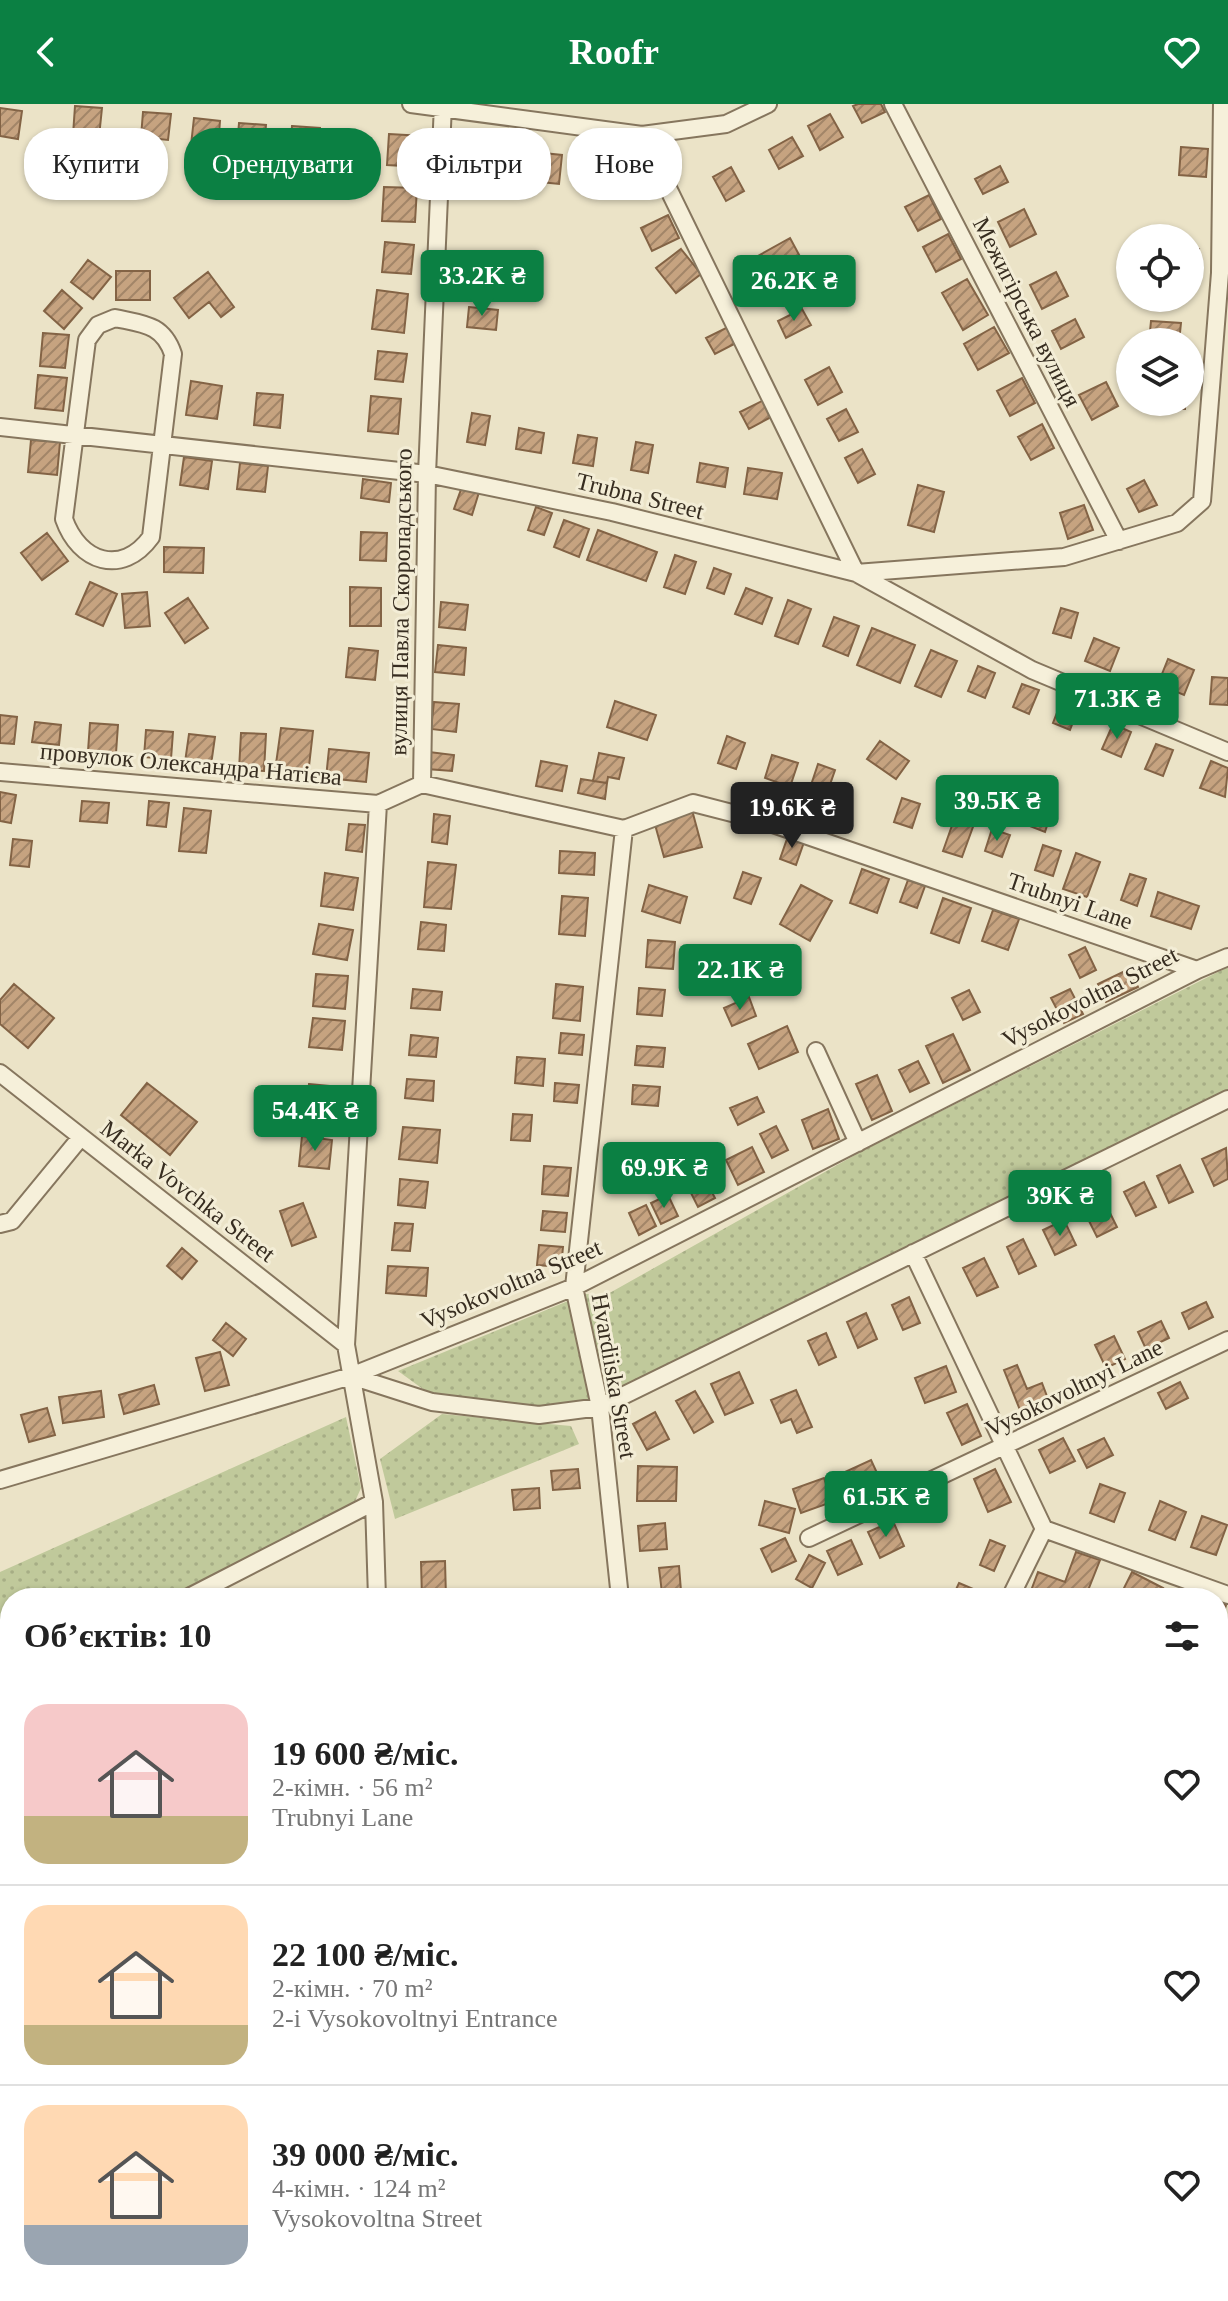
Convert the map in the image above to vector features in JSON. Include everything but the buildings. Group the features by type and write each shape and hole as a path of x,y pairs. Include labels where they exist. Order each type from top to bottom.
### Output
{"street":[{"path":"411,104 443,105 596,128"},
{"path":"682,130 726,124 768,104"},
{"name":"Межигірська вулиця","path":"893,104 1119,541"},
{"path":"674,200 856,573 1064,557 1177,523 1202,501 1220,273 1222,104"},
{"name":"вулиця Павла Скоропадського","path":"378,804 422,784 427,474 443,105"},
{"path":"115,318 155,326 168,338 173,354 161,445 151,537 139,553 121,560 85,553 71,539 64,519 87,340 98,325 115,318"},
{"name":"Trubna Street","path":"0,427 427,474 612,512 856,573 1032,670 1228,752"},
{"name":"провулок Олександра Натієва","path":"0,772 378,804"},
{"path":"422,784 624,829"},
{"name":"Trubnyi Lane","path":"624,829 693,803 767,822 1197,970"},
{"path":"377,1588 374,1502 346,1345 378,804"},
{"name":"Hvardiiska Street","path":"619,1588 600,1407 574,1287 624,829"},
{"name":"Vysokovoltna Street","path":"0,1480 351,1376 574,1287 1228,957"},
{"path":"816,1051 858,1143"},
{"name":"Marka Vovchka Street","path":"0,1073 346,1345"},
{"path":"351,1376 447,1404 539,1415 600,1407 1228,1099"},
{"path":"0,1224 12,1221 81,1137"},
{"path":"913,1253 1003,1449 1044,1529 1208,1588"},
{"name":"Vysokovoltnyi Lane","path":"809,1538 1003,1449 1228,1340"},
{"path":"206,1588 374,1502"},
{"path":"1015,1588 1044,1529"}],"green space":[{"path":"1228,967 1228,1091 595,1403 539,1407 427,1392 398,1371 585,1294 606,1295 864,1150"},
{"path":"442,1414 571,1426 579,1444 395,1519 380,1459"},
{"path":"346,1417 361,1488 353,1506 191,1588 0,1588 0,1572"}]}
